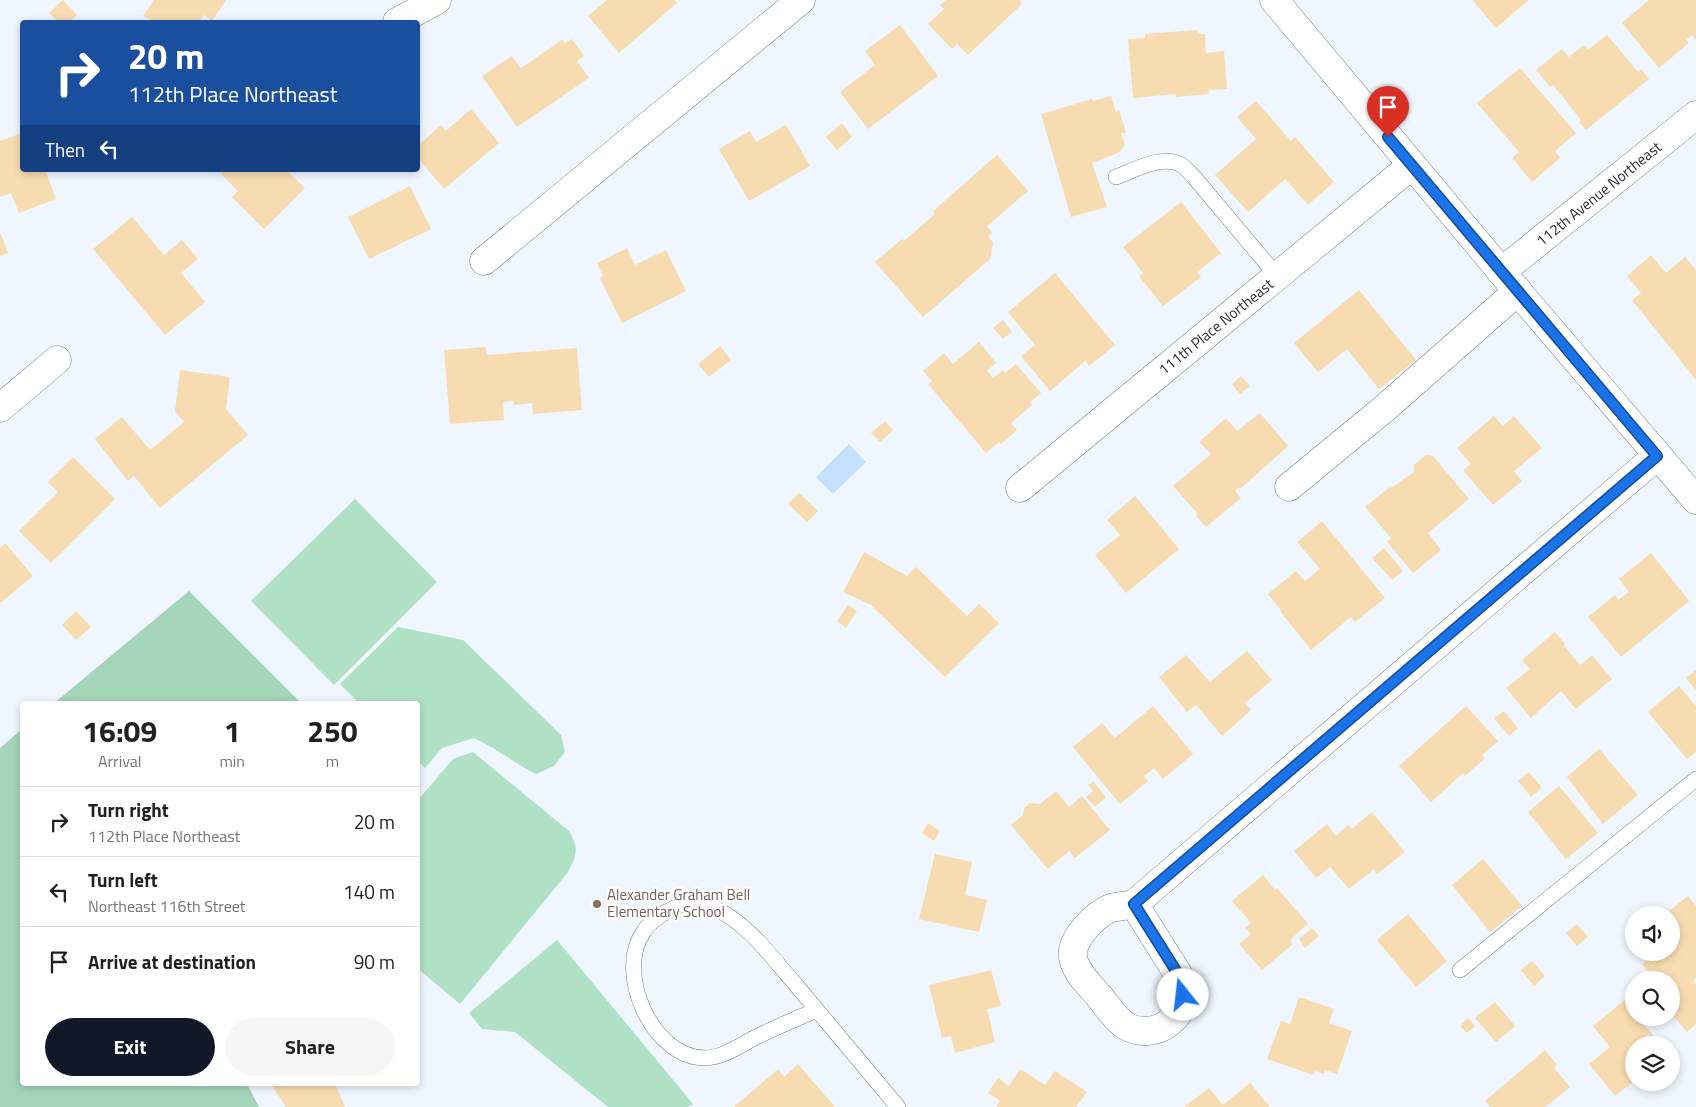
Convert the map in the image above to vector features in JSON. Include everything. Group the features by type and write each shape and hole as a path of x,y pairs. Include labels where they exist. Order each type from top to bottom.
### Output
{"street":[{"path":"401,20 438,0"},
{"path":"484,261 801,0"},
{"path":"1284,4 1412,165 1696,500"},
{"name":"112th Avenue Northeast","path":"1289,487 1385,408 1510,282 1696,115"},
{"name":"111th Place Northeast","path":"1020,488 1412,165"},
{"path":"0,408 57,360"},
{"path":"1134,904 1178,974 1182,984 1182,1006 1177,1015 1169,1023 1158,1029 1146,1032 1134,1030 1122,1024 1077,969 1073,958 1075,941 1086,927 1111,908 1134,904 1657,456"}],"lane":[{"path":"1116,177 1158,162 1171,161 1182,165 1277,276"},
{"path":"1460,970 1696,779"},
{"path":"816,1010 728,1052 708,1058 690,1057 668,1045 653,1028 641,1004 634,977 635,952 644,931 663,914 682,904 713,908 742,926 816,1010 898,1107"}],"green space":[{"path":"355,499 437,582 334,685 251,601"},
{"path":"189,591 299,701 57,701"},
{"path":"398,627 463,640 561,735 565,752 554,766 536,774 474,738 442,748 425,768 420,763 420,701 357,701 340,684"},
{"path":"20,731 20,1086 248,1086 259,1107 0,1107 0,748"},
{"path":"473,752 569,831 576,851 568,872 460,1004 420,971 420,798 453,759"},
{"path":"557,940 693,1104 688,1107 608,1107 515,1032 482,1029 469,1013"}],"water":[{"path":"849,444 866,462 833,494 816,477"}],"building":[{"path":"63,0 77,15 71,20 56,20 49,13"},
{"path":"154,0 226,0 213,20 204,15 200,20 150,20 143,16"},
{"path":"607,0 674,0 677,3 619,53 588,16"},
{"path":"946,0 1019,0 1022,4 968,55 957,44 952,49 928,24 944,9 940,5"},
{"path":"1474,0 1529,0 1496,28"},
{"path":"1649,0 1696,0 1696,40 1692,35 1686,40 1689,43 1659,68 1622,23"},
{"path":"900,25 938,76 868,129 840,92 875,65 865,51"},
{"path":"1197,30 1198,34 1205,34 1206,53 1224,51 1227,89 1208,90 1209,94 1176,97 1176,94 1133,98 1128,39 1145,38 1145,34"},
{"path":"1607,35 1638,72 1641,69 1649,79 1586,130 1579,122 1581,120 1553,85 1550,87 1536,70 1562,49 1569,57 1584,45 1588,50"},
{"path":"572,39 584,56 577,61 589,78 517,127 482,76 512,56 521,68 562,40 565,43"},
{"path":"1520,68 1576,133 1555,151 1560,158 1532,182 1512,158 1519,152 1477,103"},
{"path":"1111,96 1116,112 1119,110 1126,132 1121,134 1125,144 1120,152 1092,163 1107,207 1071,217 1041,114 1092,99 1093,101"},
{"path":"1256,101 1291,141 1295,137 1334,182 1308,205 1285,179 1248,212 1215,175 1256,139 1237,117"},
{"path":"471,109 499,143 444,189 420,160 420,144 441,125 446,131"},
{"path":"842,123 852,137 837,150 826,137"},
{"path":"786,125 810,166 749,201 719,149 750,131 756,142"},
{"path":"20,134 20,172 46,172 56,199 19,213 11,193 0,197 0,141"},
{"path":"997,155 1028,191 987,226 992,233 988,236 993,242 990,259 923,317 875,262 902,239 904,241 935,214 933,211"},
{"path":"223,172 288,172 305,188 264,229 232,197 238,191 221,174"},
{"path":"410,186 431,229 369,259 348,217"},
{"path":"1181,202 1221,253 1197,272 1201,277 1163,306 1139,276 1143,273 1123,247"},
{"path":"132,217 164,255 182,240 198,259 181,273 205,302 165,335 93,249"},
{"path":"0,232 8,253 0,256"},
{"path":"627,248 635,265 666,250 686,291 622,323 600,278 603,276 597,263"},
{"path":"1651,255 1666,273 1685,257 1696,270 1696,380 1632,300 1641,293 1627,276"},
{"path":"1055,273 1115,345 1089,366 1085,361 1050,391 1021,356 1035,345 1008,312"},
{"path":"1359,290 1416,360 1379,389 1347,349 1318,372 1294,343"},
{"path":"1003,320 1012,332 1003,339 993,328"},
{"path":"979,342 996,363 987,371 993,378 1003,370 1005,373 1016,364 1041,393 1030,402 1032,405 1011,423 1017,430 1001,444 999,442 986,453 928,384 932,381 923,371 944,353 953,364"},
{"path":"720,346 731,360 709,377 698,364"},
{"path":"486,347 486,355 577,348 582,410 533,414 532,403 514,405 514,401 503,402 504,420 450,424 444,350"},
{"path":"180,370 230,377 226,409 248,435 160,508 134,476 128,481 95,439 122,417 150,450 184,422 175,411"},
{"path":"1241,376 1250,386 1240,394 1232,384"},
{"path":"1260,413 1288,446 1240,489 1239,487 1235,491 1241,498 1206,527 1196,516 1198,514 1173,486 1211,454 1199,442 1226,418 1237,431"},
{"path":"1494,416 1503,426 1514,416 1542,448 1514,471 1522,481 1493,505 1463,470 1471,464 1457,448"},
{"path":"885,421 893,430 880,442 871,433"},
{"path":"1426,455 1433,456 1469,499 1428,533 1441,550 1413,573 1387,542 1391,538 1365,507 1390,487 1414,472 1414,465"},
{"path":"73,457 115,499 51,563 19,531 58,492 48,482"},
{"path":"799,493 818,511 807,522 788,504"},
{"path":"1135,496 1179,549 1126,593 1095,555 1120,535 1107,520"},
{"path":"1322,521 1385,598 1355,622 1351,617 1311,650 1268,594 1296,571 1305,581 1320,569 1297,542"},
{"path":"5,543 33,576 0,603 0,548"},
{"path":"1384,548 1403,571 1392,580 1372,558"},
{"path":"864,552 907,576 916,567 967,616 979,604 999,623 945,677 871,605 843,592"},
{"path":"1651,553 1689,601 1621,657 1588,617 1615,595 1618,600 1629,592 1619,579"},
{"path":"848,605 857,611 846,628 837,621"},
{"path":"76,611 91,627 76,640 62,625"},
{"path":"1555,632 1580,665 1592,655 1612,679 1576,709 1561,691 1531,718 1506,688 1530,669 1522,660"},
{"path":"1247,651 1272,680 1245,703 1251,710 1222,736 1196,705 1187,712 1159,677 1186,655 1210,682"},
{"path":"1696,670 1696,690 1686,678"},
{"path":"1679,686 1696,706 1696,752 1687,759 1648,712"},
{"path":"1153,706 1193,754 1163,779 1154,768 1144,776 1148,781 1120,804 1073,747 1102,723 1115,738"},
{"path":"1466,706 1498,741 1482,755 1485,758 1465,776 1463,773 1431,802 1399,766"},
{"path":"1504,711 1518,728 1509,736 1494,718"},
{"path":"1599,749 1638,795 1603,824 1567,777"},
{"path":"1529,772 1542,788 1531,797 1518,781"},
{"path":"1093,781 1106,797 1095,807 1086,797 1093,791 1088,785"},
{"path":"1559,786 1598,833 1566,859 1528,812"},
{"path":"1056,791 1069,807 1082,796 1110,830 1075,858 1069,851 1048,869 1011,825 1023,815 1024,808 1030,803 1040,804"},
{"path":"1372,812 1405,852 1377,874 1374,869 1349,889 1330,867 1316,878 1294,851 1327,824 1336,836 1348,825 1352,829"},
{"path":"928,823 940,831 934,841 922,833"},
{"path":"935,854 972,862 965,895 987,900 979,932 919,919"},
{"path":"1483,859 1522,906 1490,932 1452,885"},
{"path":"1263,875 1275,890 1277,888 1308,924 1290,940 1293,944 1262,970 1239,944 1251,934 1245,928 1251,923 1232,901"},
{"path":"1688,896 1696,906 1696,977 1693,980 1696,984 1696,1024 1687,1032 1680,1024 1680,971 1648,971 1642,964 1646,961 1680,961 1680,906 1675,906"},
{"path":"1408,914 1447,961 1416,987 1377,940"},
{"path":"1577,924 1588,937 1577,946 1566,933"},
{"path":"1312,928 1319,936 1305,948 1299,939"},
{"path":"1532,961 1545,976 1534,986 1521,970"},
{"path":"991,970 1001,1006 987,1009 995,1042 955,1053 951,1036 942,1038 929,985"},
{"path":"1299,997 1334,1009 1329,1023 1352,1031 1337,1074 1325,1070 1324,1074 1315,1071 1313,1075 1267,1059 1281,1021 1290,1024"},
{"path":"1625,1000 1625,1026 1646,1026 1654,1036 1625,1036 1625,1088 1615,1096 1589,1064 1610,1047 1593,1026"},
{"path":"1495,1002 1515,1026 1496,1042 1475,1018"},
{"path":"1468,1018 1475,1026 1467,1033 1460,1026"},
{"path":"1545,1050 1557,1065 1554,1068 1570,1087 1545,1107 1490,1107 1485,1101"},
{"path":"798,1064 835,1107 734,1107 778,1069 784,1077"},
{"path":"1020,1069 1045,1085 1055,1071 1087,1092 1076,1107 996,1106 1000,1101 988,1093 998,1078 1009,1086"},
{"path":"1250,1083 1270,1107 1184,1107 1209,1088 1223,1105"},
{"path":"272,1086 336,1086 345,1107 286,1107"}],"place":[{"name":"Alexander Graham Bell Elementary School","path":"597,904"}],"route":[{"path":"1183,995 1182,984 1178,974 1134,904 1657,456 1388,137"}]}
